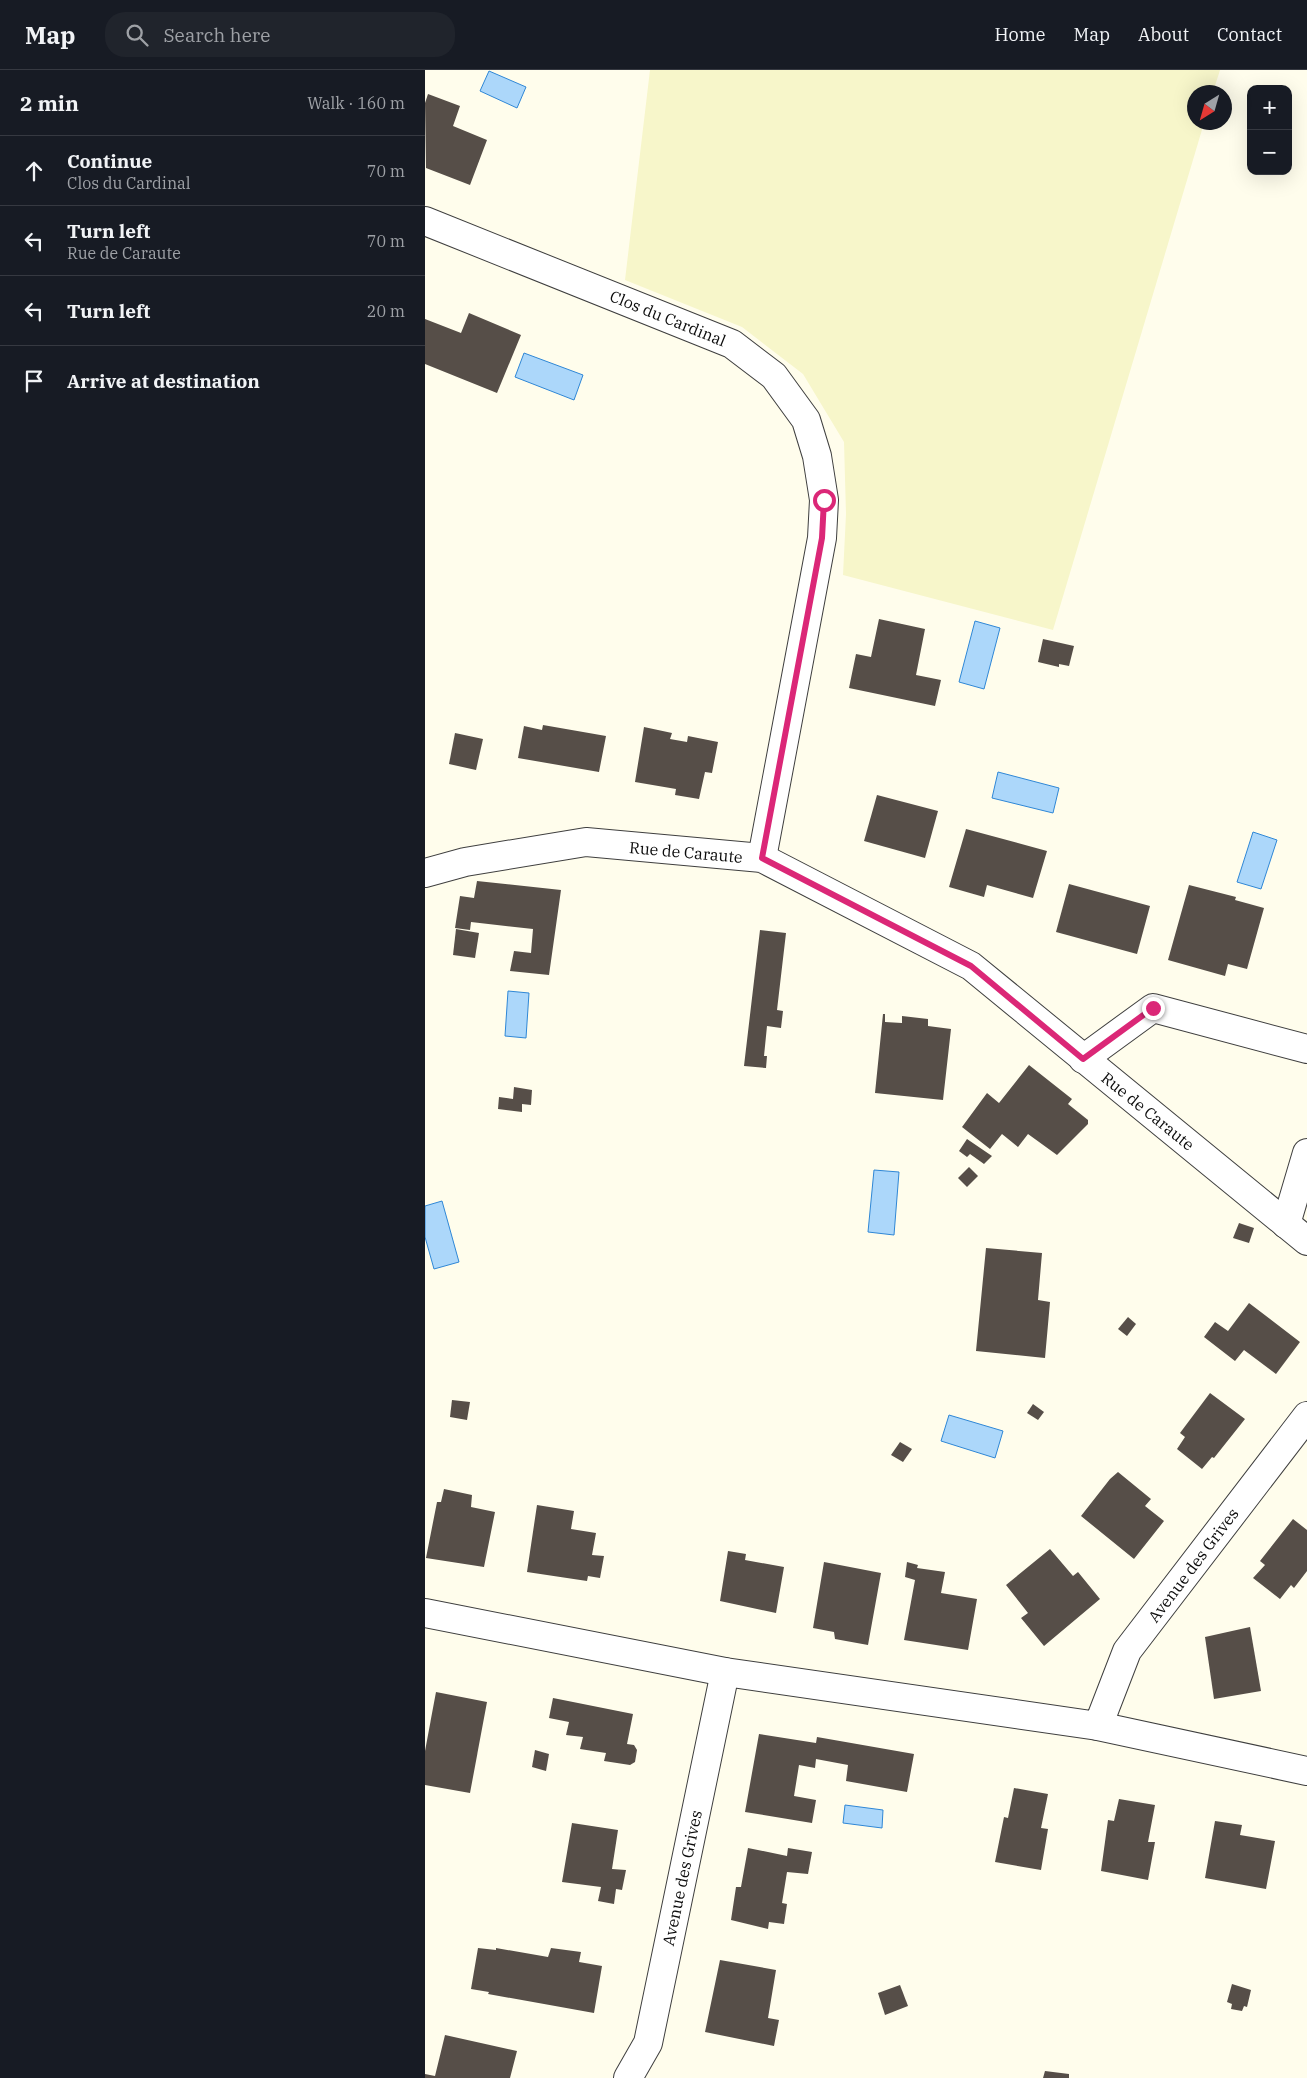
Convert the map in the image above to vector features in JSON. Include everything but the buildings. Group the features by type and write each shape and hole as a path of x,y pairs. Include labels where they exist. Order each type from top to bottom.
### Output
{"street":[{"name":"Clos du Cardinal","path":"425,221 732,344 774,376 806,420 817,456 824,500 822,538 762,858"},
{"name":"Rue de Caraute","path":"425,873 465,862 585,842 762,858 971,966 1307,1241"},
{"path":"1083,1059 1153,1008 1307,1049"},
{"path":"1286,1224 1307,1153"},
{"name":"Avenue des Grives","path":"1098,1726 1127,1651 1307,1416"},
{"path":"425,1613 725,1672 1098,1726 1307,1771"},
{"name":"Avenue des Grives","path":"628,2078 648,2043 725,1672"}],"green space":[{"path":"650,70 1220,70 1215,85 1187,85 1187,130 1202,130 1053,630 843,575 846,514 844,442 803,374 742,327 625,280"}],"water":[{"path":"489,71 526,87 517,108 480,91"},
{"path":"524,353 583,375 574,400 515,377"},
{"path":"975,621 1000,628 984,689 959,682"},
{"path":"998,772 1059,788 1053,813 992,798"},
{"path":"1253,832 1277,840 1261,889 1237,882"},
{"path":"508,991 529,993 526,1038 505,1036"},
{"path":"874,1170 899,1172 894,1235 868,1232"},
{"path":"442,1201 459,1262 434,1269 425,1237 425,1206"},
{"path":"949,1415 1003,1431 995,1458 941,1441"},
{"path":"845,1805 883,1810 882,1828 843,1823"}],"route":[{"path":"824,500 822,538 762,858 971,966 1083,1059 1153,1008"}]}
